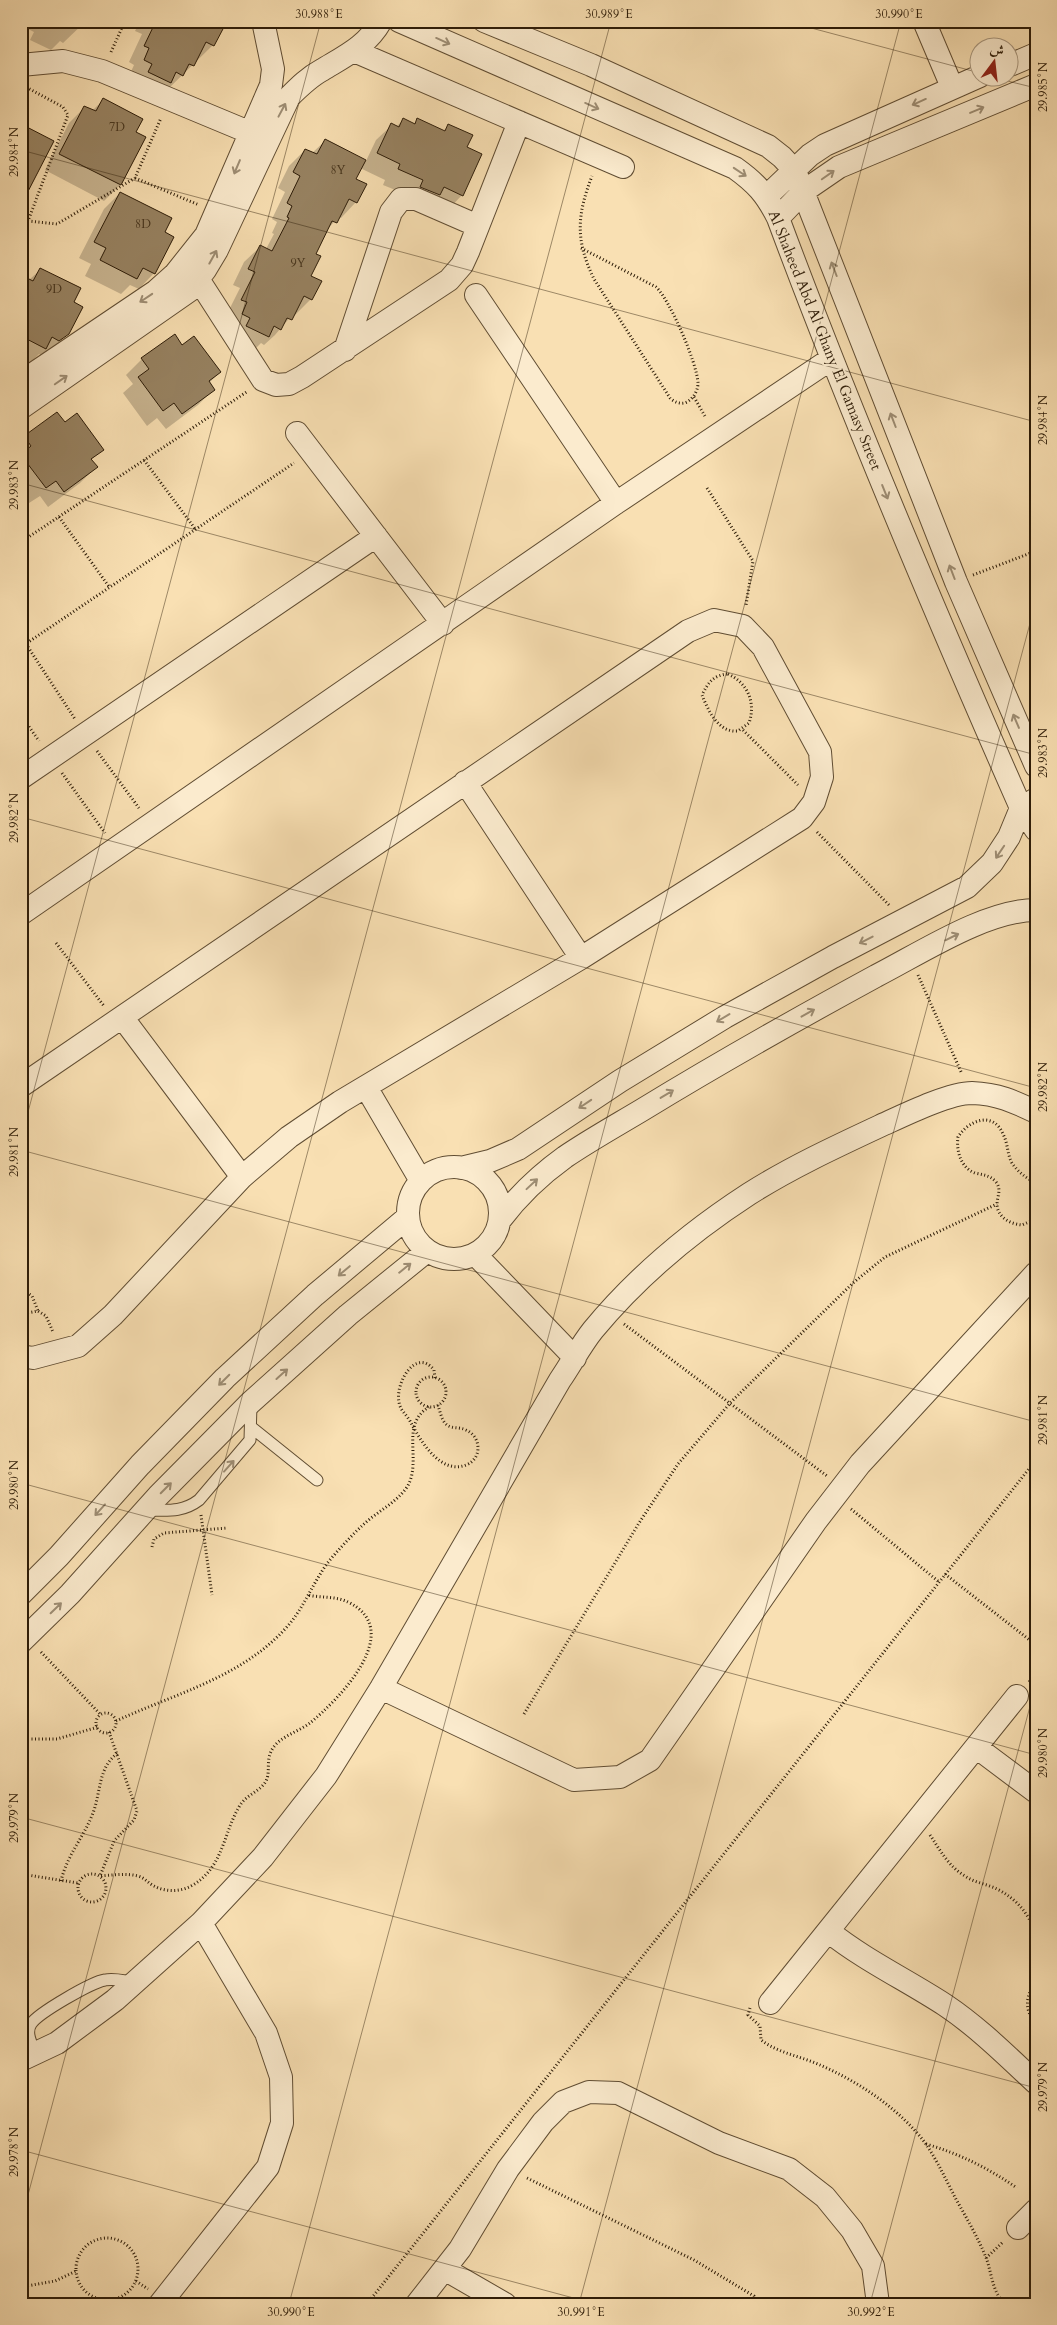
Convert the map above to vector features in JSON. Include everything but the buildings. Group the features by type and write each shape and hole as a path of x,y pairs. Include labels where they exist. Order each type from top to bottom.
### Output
{"street":[{"path":"21,382 168,280 206,235 271,85 273,69 263,21"},
{"path":"21,408 166,309 188,291 217,250 279,114 289,97 304,82 354,51 374,32 381,21"},
{"name":"Al Shaheed Abd Al Ghany El Gamasy Street","path":"398,21 735,168 767,196 778,218 831,359 921,581 1028,804 1036,830"},
{"path":"484,21 591,65 768,146 782,157 800,181 956,582 1036,766"},
{"path":"924,21 952,87"},
{"path":"354,51 623,167"},
{"path":"1020,61 1036,54"},
{"path":"21,65 63,61 102,71 251,134"},
{"path":"273,69 304,82"},
{"path":"778,218 800,181 810,155 826,145 970,80"},
{"path":"767,196 1036,85"},
{"path":"198,279 264,380 276,385 289,384 345,350 449,280 462,265 519,122"},
{"path":"345,350 391,212 401,199 416,199 478,226"},
{"path":"476,295 616,503"},
{"path":"21,914 616,503 831,359"},
{"path":"297,433 443,624"},
{"path":"21,778 376,536"},
{"path":"21,1086 688,632 714,620 743,626 763,647 820,752 822,778 808,810 581,958 340,1102 289,1137 242,1177 113,1315 78,1346 32,1358 21,1356"},
{"path":"465,782 581,958"},
{"path":"461,1168 475,1172 491,1186 500,1206 500,1220 496,1234 487,1246 475,1254 464,1258 438,1257 427,1251 418,1241 411,1230 408,1217 409,1204 414,1191 421,1181 440,1170 461,1168 490,1161 518,1149 620,1081 725,1016 967,887 992,863 1028,804"},
{"path":"500,1220 515,1200 564,1157 696,1077 813,1010 991,918 1018,910 1036,910"},
{"path":"118,1019 242,1177"},
{"path":"366,1087 421,1181"},
{"path":"28,2057 57,2043 115,2000 201,1923 263,1857 326,1776 381,1688 560,1380 592,1331 628,1293 687,1240 749,1194 822,1153 900,1116 955,1095 970,1093 1005,1097 1036,1112"},
{"path":"21,1594 59,1556 140,1465 225,1378 315,1295 408,1217"},
{"path":"24,1639 70,1594 146,1510 250,1403 348,1315 427,1251"},
{"path":"475,1254 575,1358"},
{"path":"381,1688 574,1780 620,1777 650,1760 839,1491 860,1464 1036,1273"},
{"path":"770,2003 1017,1696"},
{"path":"976,1747 1036,1792"},
{"path":"160,2304 268,2167 282,2123 281,2077 266,2033 201,1923"},
{"path":"828,1931 856,1954 945,2005 991,2041 1036,2083"},
{"path":"416,2304 446,2270 508,2169 543,2122 563,2102 590,2092 618,2093 719,2143 789,2169 825,2197 852,2230 873,2266 878,2304"},
{"path":"1018,2228 1036,2210"},
{"path":"446,2270 505,2304"}],"lane":[{"path":"146,1510 175,1511 190,1507 198,1500 241,1453 250,1440 250,1403"},
{"path":"251,1427 317,1480"},
{"path":"28,2057 28,2034 31,2024 40,2016 90,1985 107,1980 134,1982"}],"path":[{"path":"102,71 125,21"},
{"path":"21,85 63,107 68,115 28,221"},
{"path":"21,225 28,221 57,224 135,178 169,99"},
{"path":"581,248 656,287 663,295 677,322 698,382 694,397 687,402 674,402 670,398 594,279 581,248 580,235 581,208 592,174"},
{"path":"135,178 217,212"},
{"path":"21,542 264,380"},
{"path":"21,647 311,452"},
{"path":"144,460 196,530"},
{"path":"706,488 754,561 743,626"},
{"path":"59,517 110,588"},
{"path":"956,582 1036,551"},
{"path":"728,674 736,678 745,687 752,705 752,715 749,724 743,730 733,732 708,711 702,695 707,684 713,678 728,674"},
{"path":"21,715 116,849"},
{"path":"743,730 808,810 905,920"},
{"path":"56,942 118,1019"},
{"path":"911,958 970,1093"},
{"path":"1036,1183 1023,1175 1012,1162 1003,1134 998,1126 987,1120 970,1123 958,1137 959,1157 966,1168 989,1176 997,1184 1000,1195 997,1204 1001,1215 1014,1224 1022,1225 1036,1219"},
{"path":"524,1714 678,1464 731,1402 854,1284 885,1257 997,1204"},
{"path":"21,1288 32,1296 38,1311 46,1316 52,1325 54,1352"},
{"path":"21,1314 38,1311"},
{"path":"609,1313 731,1402 839,1491 939,1582"},
{"path":"435,1378 434,1370 431,1366 422,1363 410,1368 400,1381 399,1403 414,1429 429,1449 447,1465 460,1466 474,1459 478,1448 476,1437 467,1430 452,1428 445,1424 438,1405"},
{"path":"116,1721 198,1687 250,1660 284,1631 299,1614 317,1576 334,1555 364,1524 397,1498 406,1488 413,1468 414,1429 421,1412 429,1407 438,1405 442,1401 446,1390 440,1381 435,1378 423,1380 416,1389 419,1401 429,1407"},
{"path":"367,2304 1036,1460"},
{"path":"198,1500 212,1595"},
{"path":"152,1547 154,1539 164,1533 227,1528"},
{"path":"945,1574 1036,1645"},
{"path":"100,1876 107,1886 106,1893 97,1902 91,1902 80,1896 78,1884 81,1879 90,1873 100,1876 136,1875 154,1886 173,1891 193,1885 207,1872 219,1856 238,1807 246,1797 266,1781 268,1758 273,1747 308,1724 330,1704 358,1671 368,1652 370,1640 368,1622 362,1612 341,1600 307,1595"},
{"path":"24,1639 100,1715"},
{"path":"108,1713 116,1721 114,1728 109,1732 102,1732 98,1727 97,1721 100,1715 108,1713"},
{"path":"21,1739 57,1739 98,1727"},
{"path":"100,1876 114,1841 134,1820 137,1811 109,1732"},
{"path":"61,1880 68,1859 93,1814 104,1769 118,1753"},
{"path":"918,1818 948,1862 964,1876 996,1889 1015,1901 1030,1918 1036,1934"},
{"path":"21,1874 78,1884"},
{"path":"1036,1976 1027,2000 1028,2013 1036,2024"},
{"path":"770,2003 750,2008 748,2016 760,2026 761,2040 771,2048 821,2065 867,2091 909,2125 925,2144 975,2231 986,2258 992,2283 1000,2299 1005,2304"},
{"path":"925,2144 958,2154 989,2168 1017,2188"},
{"path":"508,2169 694,2260 754,2296 757,2304"},
{"path":"106,2238 119,2241 130,2249 137,2261 138,2268 136,2281 130,2290 122,2297 112,2300 101,2300 92,2297 83,2290 78,2281 76,2271 76,2264 82,2251 92,2242 106,2238"},
{"path":"21,2287 54,2281 76,2271"}]}
